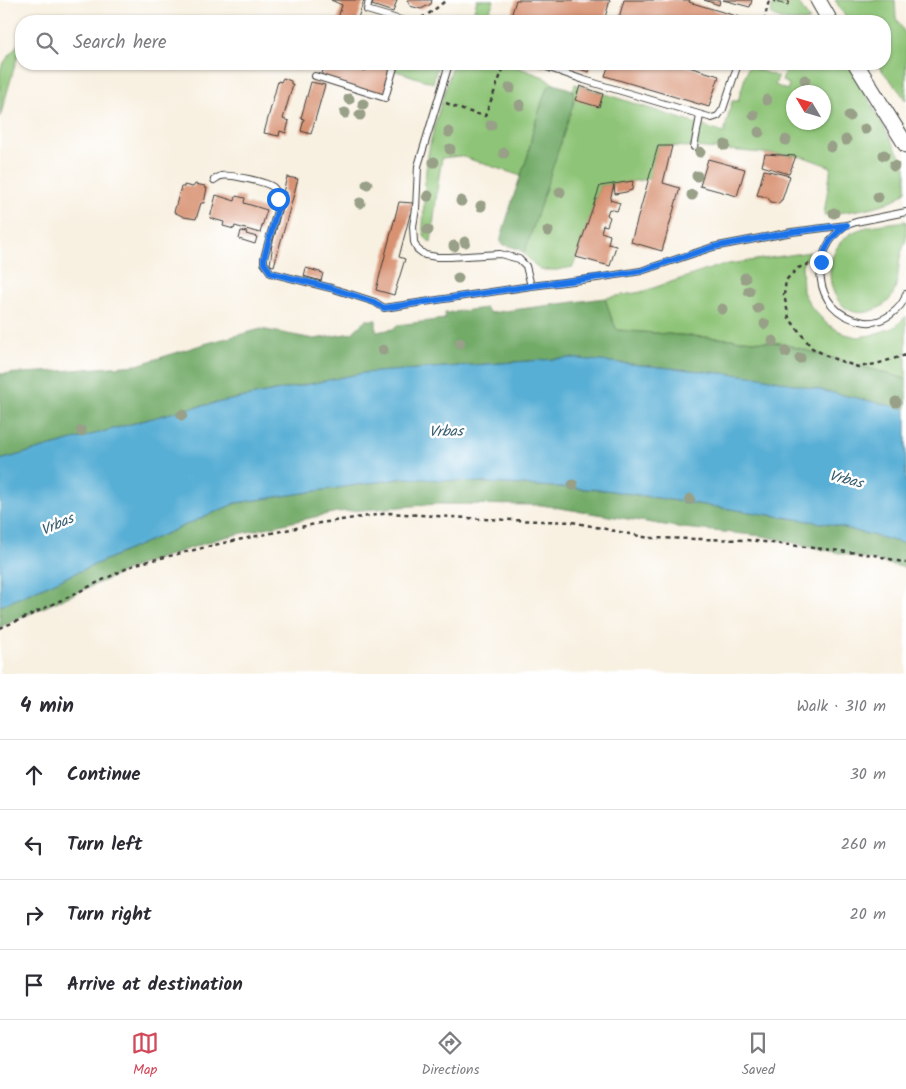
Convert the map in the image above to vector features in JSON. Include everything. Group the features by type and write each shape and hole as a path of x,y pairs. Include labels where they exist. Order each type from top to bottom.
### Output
{"street":[{"path":"818,0 827,15"},
{"path":"860,70 906,145"}],"lane":[{"path":"369,0 367,10 384,15"},
{"path":"315,76 385,98 393,70"},
{"path":"447,70 418,166 414,242 417,249 425,255 437,257 500,254 519,259 526,266 531,286"},
{"path":"555,70 700,116 712,118 718,116 723,109 736,70"},
{"path":"694,147 700,116"},
{"path":"214,180 222,176 234,177 266,183 275,190 278,207 264,258 264,263 271,273 331,288 374,302 384,308 641,271 713,247 792,232 847,225 906,212"},
{"path":"847,225 832,238 821,262 820,276 824,292 836,309 851,319 866,323 877,321 887,317 896,310 906,294"}],"path":[{"path":"428,15 446,0"},
{"path":"765,15 769,0"},
{"path":"438,100 484,116 503,70"},
{"path":"809,264 798,268 786,280 784,295 789,318 812,348 829,357 858,367 906,355"},
{"path":"0,628 136,564 223,543 320,523 390,513 572,522 649,538 747,540 874,555 906,563"}],"green space":[{"path":"477,0 494,0 488,15 473,15"},
{"path":"773,0 797,0 806,15 771,15"},
{"path":"835,0 895,0 896,18 906,35 906,101 882,70 891,70 891,15 844,15"},
{"path":"15,48 15,65 0,117 0,72 2,65"},
{"path":"393,70 436,70 433,83"},
{"path":"451,70 525,70 544,77 554,84 546,90 521,176 460,156 442,158 431,243 423,230 424,190 434,127"},
{"path":"747,70 759,70 778,77 775,85 786,90 786,130 831,130 831,85 789,85 782,81 786,70 852,70 906,167 906,191 899,197 879,205 824,215 831,167 796,156 694,147 658,146 649,179 600,186 573,267 557,270 540,270 522,252 575,84 724,133 732,101 738,101"},
{"path":"554,84 573,90 574,102 527,246 525,251 522,252 516,248 501,244 501,238 528,155 533,130 546,90"},
{"path":"906,221 906,240 900,256 896,287 890,298 880,308 874,310 859,313 847,309 838,300 832,287 830,273 832,258 839,245 850,234 863,228"},
{"path":"810,252 802,265 803,292 812,308 827,324 845,334 858,337 892,328 906,316 906,379 780,343 617,330 605,298 641,292 722,265"},
{"path":"605,298 617,330 780,343 906,379 906,409 761,377 570,358 363,373 182,410 0,460 0,374 137,365 261,329 314,339 352,333 366,320 376,320 376,332 393,329 397,325 445,319 445,313 486,308 490,313"},
{"path":"405,478 605,490 829,524 906,544 906,568 763,536 683,528 541,505 437,504 337,512 221,538 137,566 0,627 0,606 236,503"}],"water":[{"name":"Vrbas","path":"570,358 761,377 906,409 906,544 829,524 605,490 405,478 236,503 0,606 0,460 182,410 363,373"}],"building":[{"path":"331,0 364,0 359,15 339,15 342,5"},
{"path":"374,0 397,0 393,12 372,5"},
{"path":"407,0 432,0 431,4 421,9 410,6"},
{"path":"516,0 610,0 606,15 512,15"},
{"path":"624,0 690,0 689,2 733,15 620,15"},
{"path":"704,0 720,0 719,5"},
{"path":"723,0 752,0 750,7"},
{"path":"775,0 789,0 788,5 774,2"},
{"path":"323,70 393,70 383,96 321,77"},
{"path":"607,70 699,70 719,76 709,107 605,76"},
{"path":"283,78 291,81 291,84 293,84 283,119 289,121 286,133 280,131 279,136 264,133 278,81 281,82"},
{"path":"311,82 325,85 311,134 301,131 304,119 301,118"},
{"path":"580,86 603,94 599,107 575,100"},
{"path":"658,146 672,146 663,183 680,188 662,251 631,242"},
{"path":"765,154 796,156 789,174 762,166"},
{"path":"708,159 745,169 737,196 700,186"},
{"path":"764,170 790,176 779,204 771,202 767,197 757,195"},
{"path":"287,177 298,179 274,266 270,265 271,249 286,192 283,192"},
{"path":"633,181 632,190 626,192 615,194 614,185 610,200 620,203 617,211 609,209 607,215 610,217 607,226 603,225 601,232 610,235 608,244 616,246 610,266 576,257 600,186"},
{"path":"195,184 207,188 204,203 201,203 196,219 184,217 174,212 181,187 184,187 184,185 193,187"},
{"path":"216,195 235,201 236,196 245,198 244,203 267,210 260,233 235,226 234,229 223,226 224,222 210,218"},
{"path":"399,202 413,203 399,257 405,259 394,295 376,290"},
{"path":"241,231 257,237 255,244 239,239"},
{"path":"306,268 323,273 321,281 304,276"}],"route":[{"path":"278,199 278,207 264,258 264,263 271,273 331,288 374,302 384,308 641,271 713,247 792,232 847,225 832,238 823,254 821,262"}]}
